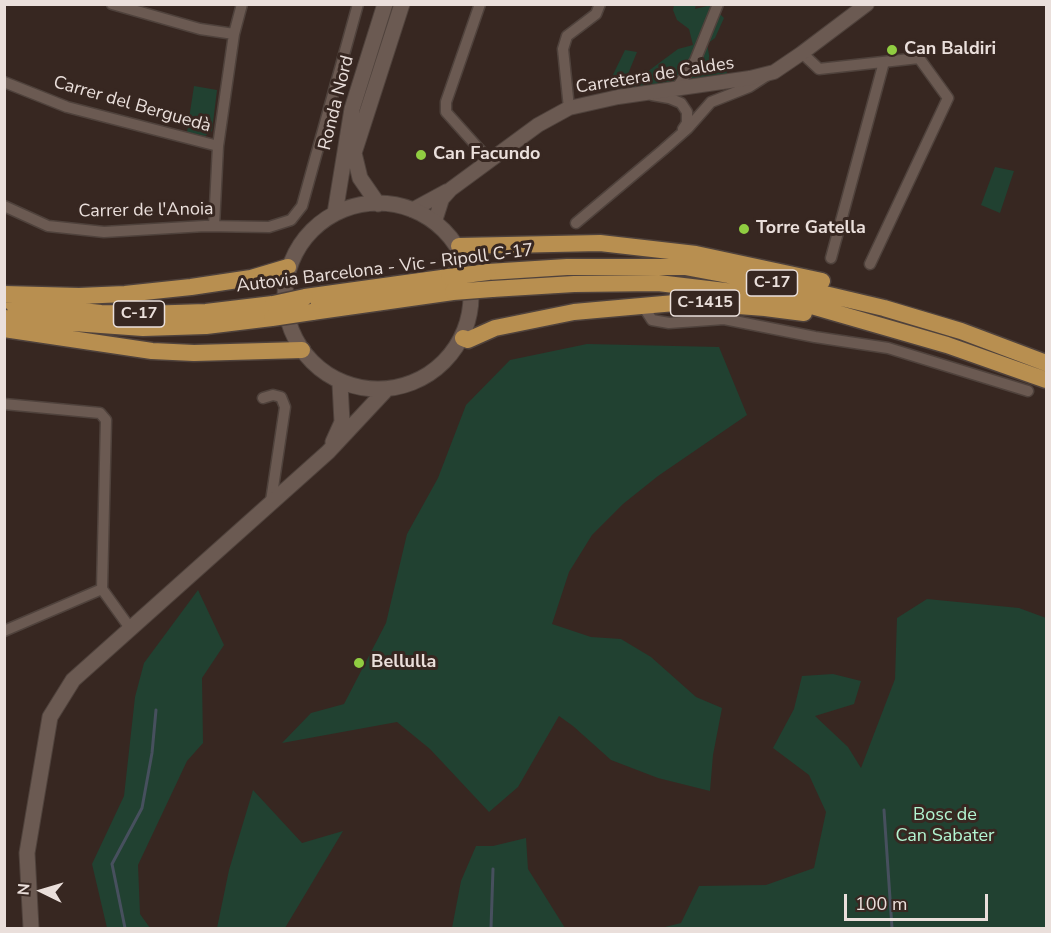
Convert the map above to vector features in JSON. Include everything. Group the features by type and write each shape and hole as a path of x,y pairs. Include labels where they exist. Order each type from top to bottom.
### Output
{"highway":[{"path":"459,246 600,243 696,254 824,282 906,306 961,331"},
{"path":"4,294 79,296 136,293 251,278 288,267"},
{"name":"Autovia Barcelona - Vic - Ripoll C-17","path":"4,304 102,313 312,312 451,285 488,272 567,267 685,267 808,290 884,308 961,331 1047,363"},
{"name":"Autovia Barcelona - Vic - Ripoll C-17","path":"4,318 143,328 206,326 272,311 305,297 451,285 492,289 574,284 658,283 784,298 947,345 1047,380"},
{"name":"C-1415","path":"463,338 468,340 495,328 574,312 686,302 765,308 836,318 947,345"},
{"path":"4,329 152,351 194,353 302,350"}],"main road":[{"name":"Ronda Nord","path":"335,213 352,109 385,4"},
{"name":"Ronda Nord","path":"378,204 360,178 354,153 402,4"},
{"path":"32,928 27,853 50,717 73,680 328,452 385,391 416,378 436,365 463,338 472,300 473,283 471,270 459,246 435,221 412,210 378,204 359,205 335,213 310,235 288,267 286,309 293,333 302,350 317,368 340,384 385,391"},
{"path":"328,452 342,423 340,384"}],"street":[{"path":"112,4 200,29 234,34"},
{"path":"214,226 218,146 234,34 242,4"},
{"name":"Carrer de l'Anoia","path":"4,206 48,226 82,231 104,232 214,226 269,227 291,220 302,206 358,4"},
{"path":"480,4 446,102 446,112 490,161"},
{"path":"569,108 563,49 567,36 596,14 600,4"},
{"path":"675,89 695,62 718,4"},
{"name":"Carretera de Caldes","path":"412,210 451,189 538,125 569,108 644,93 750,78 774,72 867,4"},
{"path":"802,53 819,69 919,58 948,99 870,264"},
{"path":"831,258 884,62"},
{"path":"576,223 680,135 711,102 749,87 774,72"},
{"name":"Carrer del Berguedà","path":"4,82 67,107 218,146"},
{"path":"703,85 709,88 711,102"},
{"path":"644,93 681,103 687,112 687,123 680,135"},
{"path":"435,221 442,199 451,189"},
{"path":"643,306 652,320 669,323 724,319 815,337 888,348 1028,392"},
{"path":"263,398 273,395 281,397 285,407 271,501"},
{"path":"4,404 100,413 106,420 102,589 130,628"},
{"path":"4,631 102,589"}],"green space":[{"path":"674,5 696,5 695,9 711,5 724,18 715,38 707,44 710,60 726,68 727,74 714,75 697,82 606,89 625,50 637,52 628,74 647,72 678,49 693,45 689,29 677,20 673,10"},
{"path":"194,86 217,90 212,131 205,136 187,132"},
{"path":"995,167 1014,171 1000,213 981,205"},
{"path":"587,344 719,347 747,415 658,476 623,504 592,535 569,572 552,624 591,637 621,639 651,657 696,697 722,708 713,755 710,791 658,778 611,760 559,716 518,787 489,812 430,749 397,722 282,743 311,713 344,704 386,623 407,534 438,478 466,405 510,360"},
{"path":"198,590 224,645 202,678 203,743 187,761 138,865 140,914 150,928 107,928 92,864 124,796 135,697 144,663"},
{"name":"Bosc de Can Sabater","path":"927,599 1019,608 1046,618 1046,928 661,928 681,923 699,886 766,885 814,868 826,812 809,775 773,748 794,709 802,676 833,674 861,681 854,704 815,716 848,747 861,768 895,679 897,618"},
{"path":"253,790 302,843 343,831 285,928 217,928 229,870"},
{"path":"526,838 528,869 565,928 452,928 461,881 476,846 493,846"}],"waterway":[{"path":"125,928 112,864 142,808 152,753 156,710"},
{"path":"884,810 892,928"},
{"path":"491,928 493,869"}],"place":[{"name":"Can Baldiri","path":"892,50"},
{"name":"Can Facundo","path":"421,155"},
{"name":"Torre Gatella","path":"744,229"},
{"name":"Bellulla","path":"359,663"}]}
